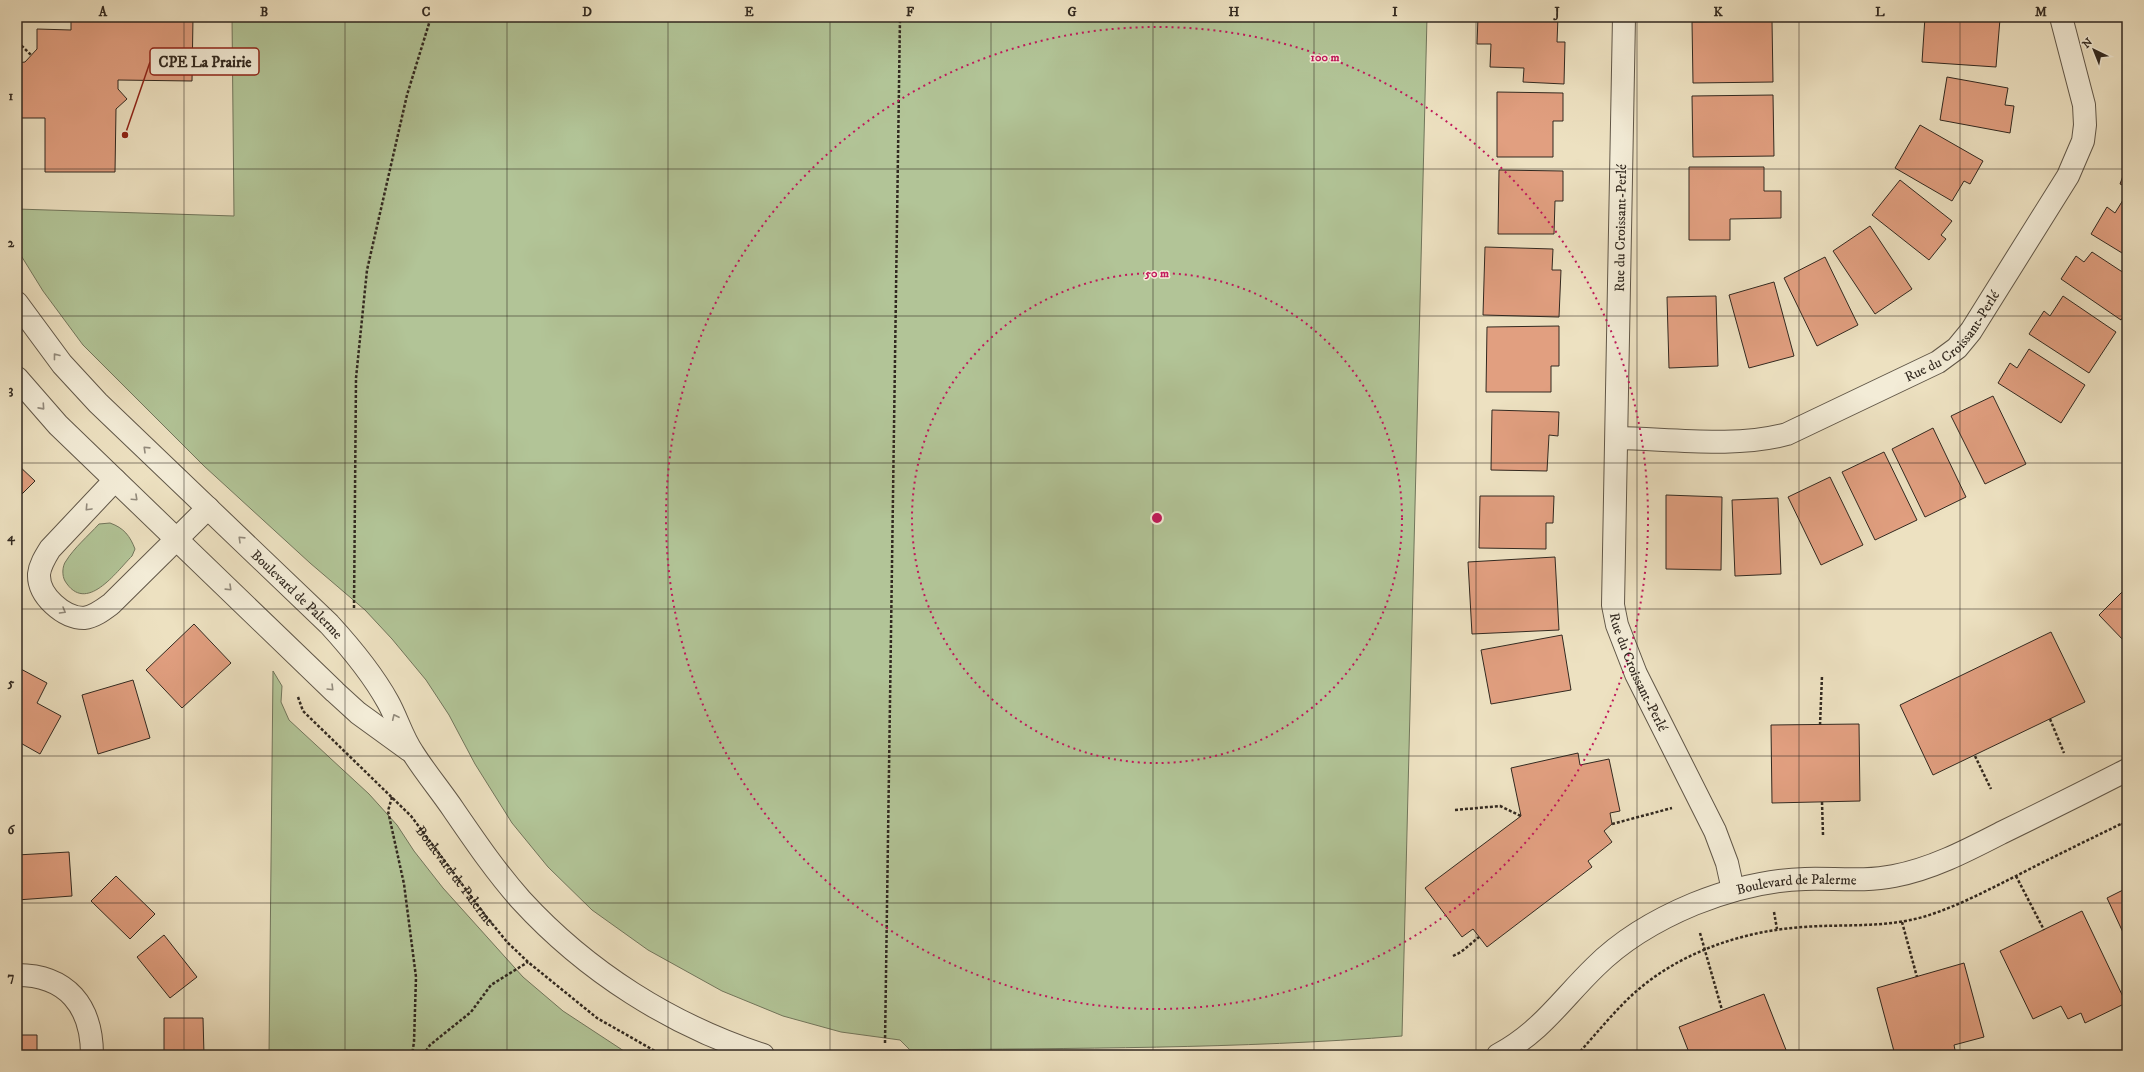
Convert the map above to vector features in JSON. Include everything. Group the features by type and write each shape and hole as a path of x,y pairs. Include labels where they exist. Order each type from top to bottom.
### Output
{"street":[{"name":"Rue du Croissant-Perlé","path":"1624,17 1617,438 1612,584 1613,605 1618,626 1636,674 1722,849 1733,890"},
{"name":"Rue du Croissant-Perlé","path":"1617,438 1743,441 1768,439 1787,434 1920,372 1957,348 1971,331 2068,176 2083,141 2085,125 2084,105 2061,17"},
{"name":"Boulevard de Palerme","path":"17,303 46,344 80,384 345,641 388,702 412,752 502,878 522,901 571,948 595,968 647,1004 700,1031 763,1055"},
{"name":"Boulevard de Palerme","path":"17,378 58,425 178,538 358,713 412,752"},
{"path":"115,480 50,549 42,562 39,575 42,587 49,599 59,609 73,617 86,618 98,613 112,604 208,508"},
{"name":"Boulevard de Palerme","path":"1498,1055 1519,1044 1542,1025 1595,966 1628,940 1678,911 1733,890 1771,882 1803,879 1874,879 1912,872 1954,856 2127,770"},
{"path":"17,975 38,976 50,979 70,993 79,1003 91,1029 92,1055"}],"path":[{"path":"354,614 356,378 368,270 407,95 431,17"},
{"path":"885,1043 900,17"},
{"path":"17,22 17,42 31,56"},
{"name":"Boulevard de Palerme","path":"304,660 298,698 303,712 411,816 485,915 508,942 528,962 597,1018 662,1055"},
{"path":"1820,725 1822,676"},
{"path":"2050,719 2064,753"},
{"path":"1975,756 1991,789"},
{"path":"392,797 388,811 404,884 416,978 414,1042 412,1055"},
{"path":"1612,824 1673,807 1697,797"},
{"path":"1822,802 1823,835"},
{"path":"1454,810 1500,806 1521,816"},
{"path":"1577,1055 1647,982 1676,964 1706,949 1738,937 1777,929 1902,922 1953,907 2127,821"},
{"path":"2122,823 2127,832"},
{"path":"2016,876 2044,930"},
{"path":"1774,912 1777,929"},
{"path":"1902,922 1917,977"},
{"path":"1700,933 1706,949 1722,1010"},
{"path":"1453,956 1461,952 1479,937"},
{"path":"423,1055 430,1045 471,1012 491,985 528,962"}],"green space":[{"path":"232,17 1427,17 1402,1036 1218,1046 910,1050 900,1040 841,1032 783,1016 722,991 648,950 592,910 548,867 512,823 475,764 449,715 426,680 392,639 365,610 310,563 204,466 83,345 43,291 17,249 17,209 234,216"},
{"path":"110,523 119,527 129,536 135,549 132,556 109,580 100,587 91,592 82,594 73,590 65,581 63,576 65,563 69,556 99,524"},
{"path":"273,671 282,686 281,702 289,720 369,794 397,825 414,851 443,888 523,977 563,1011 630,1055 269,1055"}],"building":[{"path":"71,17 193,17 192,81 118,80 118,89 127,99 116,109 115,172 45,172 45,118 17,118 17,63 25,62 37,49 37,29 71,30"},
{"path":"1478,17 1558,17 1557,42 1565,42 1564,84 1523,82 1524,68 1490,67 1491,44 1477,44"},
{"path":"1925,17 2000,19 1996,67 1922,62"},
{"path":"1772,21 1773,82 1693,83 1692,22"},
{"path":"1947,77 2008,88 2005,105 2014,106 2010,133 1940,120"},
{"path":"1497,92 1563,93 1563,121 1553,121 1553,157 1497,157"},
{"path":"1773,95 1774,156 1693,157 1692,96"},
{"path":"1920,125 1983,161 1970,184 1964,181 1952,201 1895,168"},
{"path":"2127,165 2127,187 2120,184"},
{"path":"1689,167 1764,167 1764,191 1781,191 1781,218 1730,219 1730,240 1689,240"},
{"path":"1499,170 1563,171 1563,201 1555,201 1554,234 1498,234"},
{"path":"1900,180 1952,221 1941,235 1946,239 1929,260 1872,215"},
{"path":"2123,200 2127,203 2127,256 2091,234 2107,207 2115,213"},
{"path":"1870,226 1912,289 1875,314 1833,251"},
{"path":"1485,247 1553,249 1552,270 1561,270 1559,317 1483,315"},
{"path":"2092,252 2127,275 2127,311 2121,320 2061,279 2076,256 2084,262"},
{"path":"1825,257 1858,325 1817,346 1784,278"},
{"path":"1774,282 1794,356 1749,368 1729,295"},
{"path":"1716,296 1718,366 1669,368 1667,297"},
{"path":"2063,296 2116,332 2089,373 2029,334 2044,311 2050,316"},
{"path":"1559,326 1559,366 1551,366 1551,392 1486,392 1487,327"},
{"path":"2029,349 2085,385 2061,423 1998,383 2010,363 2017,368"},
{"path":"1993,396 2026,464 1985,484 1951,416"},
{"path":"1492,410 1559,412 1558,436 1549,435 1547,471 1491,470"},
{"path":"1933,428 1966,497 1925,517 1892,449"},
{"path":"1884,452 1917,520 1875,540 1842,472"},
{"path":"17,464 35,481 17,499"},
{"path":"1830,477 1863,545 1821,565 1788,497"},
{"path":"1666,495 1722,497 1721,570 1666,569"},
{"path":"1480,496 1554,496 1553,523 1546,523 1546,549 1479,548"},
{"path":"1778,498 1781,574 1735,576 1732,500"},
{"path":"1555,557 1559,630 1472,634 1468,562"},
{"path":"2127,587 2127,644 2099,615"},
{"path":"194,624 231,663 182,708 146,670"},
{"path":"2051,632 2085,702 1933,775 1900,705"},
{"path":"1562,635 1571,690 1491,704 1481,650"},
{"path":"19,668 47,683 37,703 61,716 40,754 17,741 17,671"},
{"path":"133,680 150,738 98,754 82,695"},
{"path":"1859,724 1860,801 1772,803 1771,725"},
{"path":"1578,753 1580,765 1609,759 1620,811 1610,813 1612,824 1604,831 1612,842 1588,861 1592,867 1487,947 1473,929 1462,937 1425,888 1521,816 1511,768"},
{"path":"69,852 72,896 17,900 17,855"},
{"path":"116,876 155,914 130,939 91,901"},
{"path":"2127,888 2127,941 2107,898"},
{"path":"2082,911 2126,1003 2085,1023 2081,1013 2068,1019 2061,1006 2033,1019 2000,951"},
{"path":"164,935 197,977 170,998 137,957"},
{"path":"1964,963 1984,1037 1954,1045 1956,1055 1895,1055 1877,988"},
{"path":"1764,994 1788,1055 1690,1055 1679,1027"},
{"path":"164,1018 203,1018 204,1055 164,1055"},
{"path":"17,1035 37,1035 37,1055 17,1055"}],"place":[{"name":"CPE La Prairie","path":"125,135"}]}
